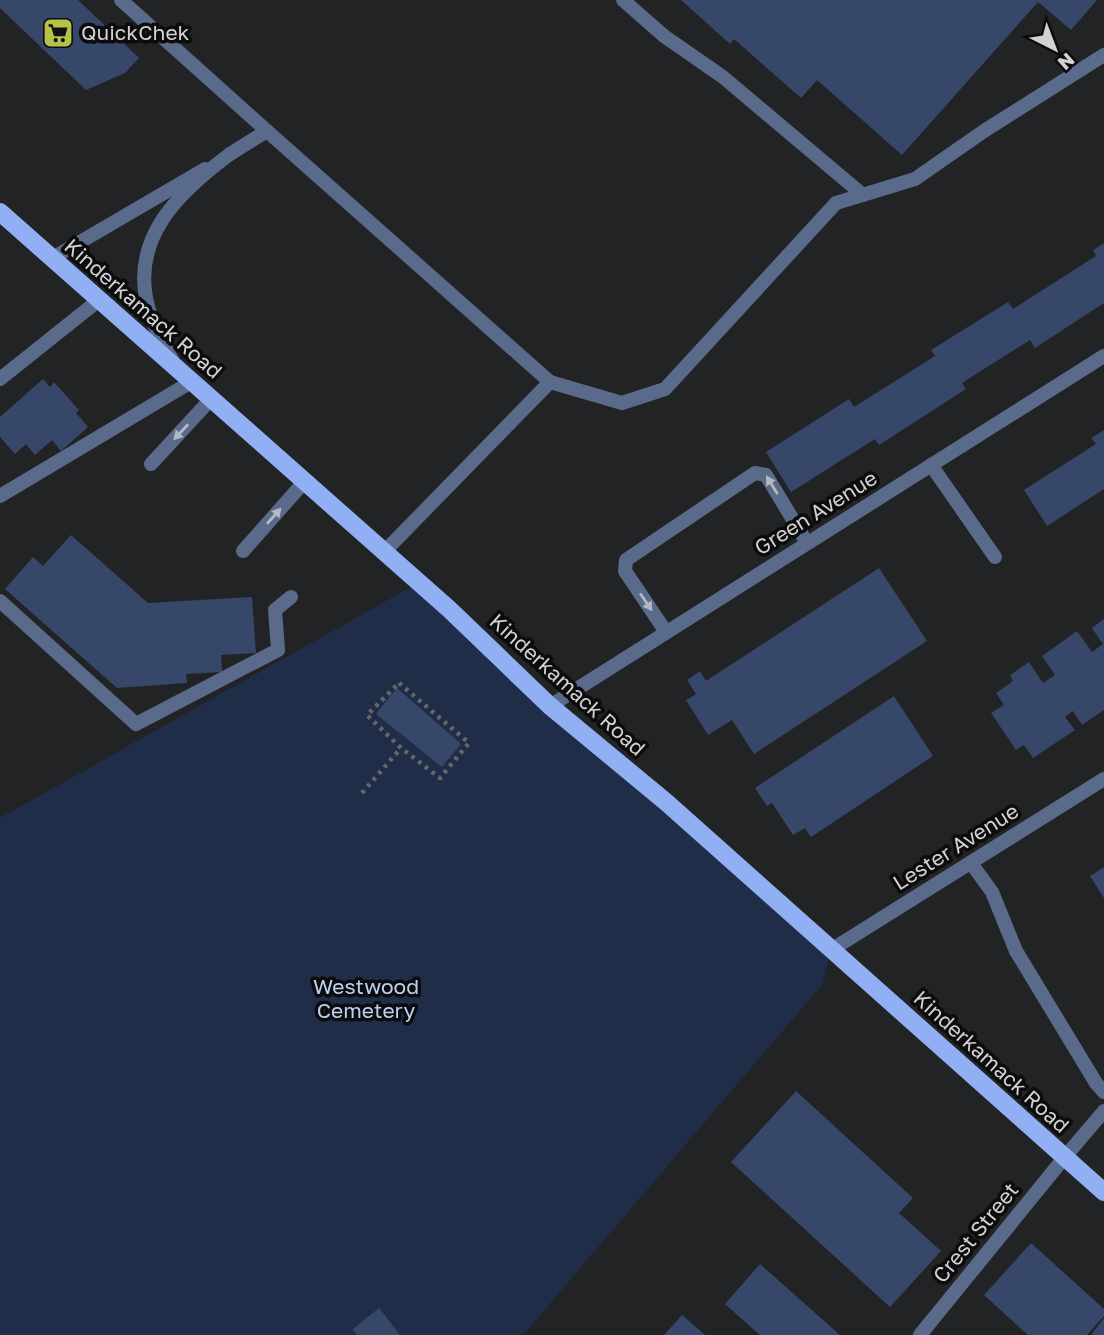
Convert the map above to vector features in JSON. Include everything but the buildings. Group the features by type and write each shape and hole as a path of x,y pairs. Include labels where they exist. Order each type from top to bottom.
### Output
{"main road":[{"name":"Kinderkamack Road","path":"0,212 305,481 550,706 666,802 1104,1192"}],"street":[{"path":"121,0 550,382 622,403 665,389 836,203 915,179 1104,55"},
{"path":"623,0 664,36 723,77 863,195"},
{"path":"51,258 267,131"},
{"path":"177,369 149,312 144,286 147,259 159,223 177,198 192,182 230,154"},
{"path":"0,379 99,300"},
{"name":"Green Avenue","path":"550,706 1104,356"},
{"path":"0,496 191,382"},
{"path":"384,552 550,382"},
{"path":"150,464 211,399"},
{"path":"931,465 995,557"},
{"path":"666,632 625,571 626,559 755,473 766,475 807,543"},
{"path":"243,551 305,481"},
{"path":"0,601 136,724 278,650 275,610 291,597"},
{"name":"Lester Avenue","path":"831,950 1104,779"},
{"path":"971,863 992,892 1016,951 1104,1092"},
{"name":"Crest Street","path":"920,1335 1104,1111"}],"path":[{"path":"399,683 469,743 440,778 401,748 368,715 399,683"},
{"path":"362,793 401,748"}],"green space":[{"name":"Westwood Cemetery","path":"418,583 831,950 822,985 523,1335 0,1335 0,818"}],"place":[{"name":"QuickChek","path":"58,33"}]}
